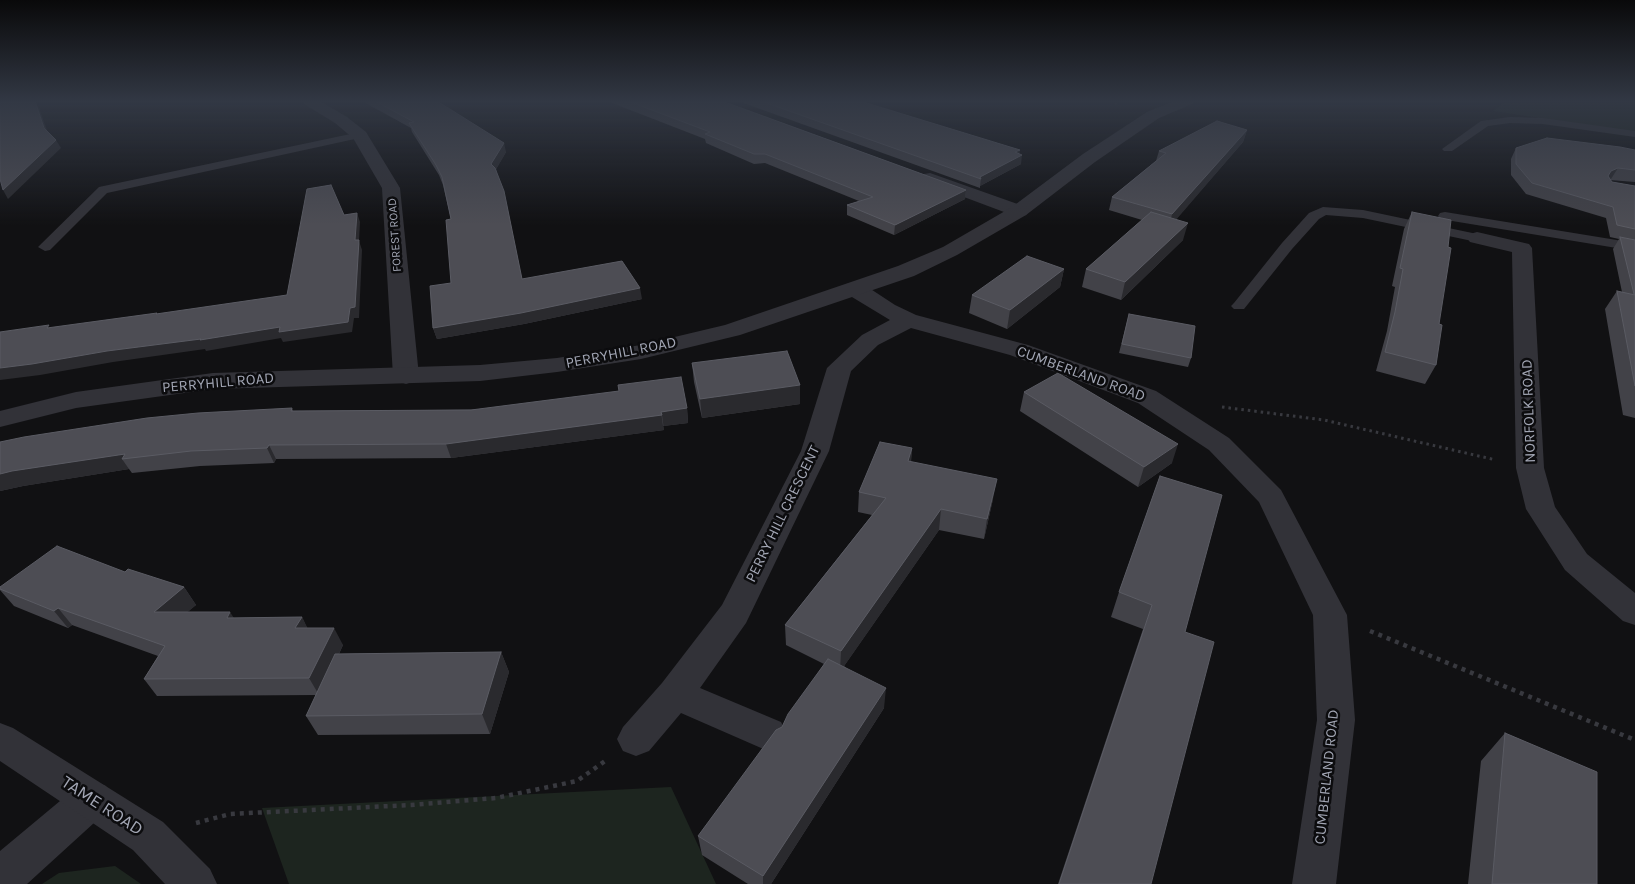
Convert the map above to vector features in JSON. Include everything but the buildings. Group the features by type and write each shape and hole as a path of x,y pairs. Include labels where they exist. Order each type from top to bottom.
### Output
{"street":[{"name":"FOREST ROAD","path":"364,142 391,188 406,376"},
{"name":"PERRYHILL ROAD","path":"0,419 76,400 213,381 480,373 557,365 641,352 732,330 906,271 950,251 1019,211 1112,142"},
{"path":"916,173 1019,211"},
{"name":"NORFOLK ROAD","path":"1478,238 1522,248 1530,468 1541,509 1576,562 1635,612"},
{"name":"CUMBERLAND ROAD","path":"855,289 887,310 908,320 1019,350 1147,397 1219,444 1271,497 1330,615 1336,720 1314,884"},
{"name":"PERRY HILL CRESCENT","path":"636,739 675,694 734,614 815,451 839,368 870,340 908,320"},
{"path":"675,694 768,734"},
{"name":"TAME ROAD","path":"0,740 148,836 195,884"},
{"path":"0,879 92,799"}],"lane":[{"path":"45,247 103,190 326,142"},
{"path":"1448,150 1459,142"},
{"path":"1239,306 1287,246 1314,216 1323,212 1338,210 1363,214 1478,238"},
{"path":"1445,216 1635,247"}],"path":[{"path":"1216,406 1324,420 1530,468"},
{"path":"1330,615 1635,740"},
{"path":"148,836 230,814 411,805 496,798 576,781 636,739"}],"shaded area":[{"path":"671,787 716,884 289,884 262,808"},
{"path":"115,866 141,884 42,884 59,873"}]}
